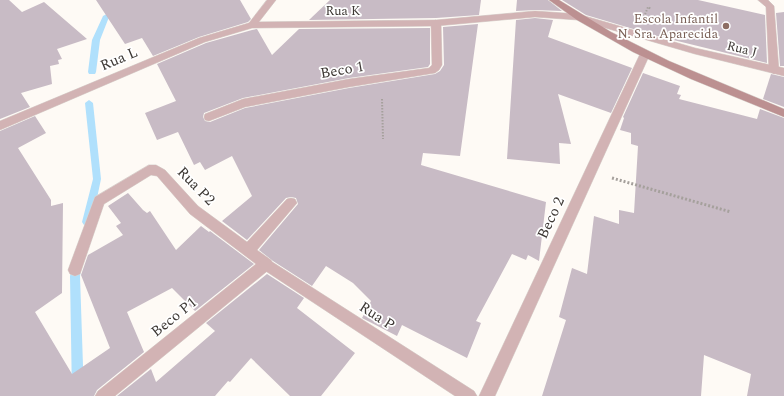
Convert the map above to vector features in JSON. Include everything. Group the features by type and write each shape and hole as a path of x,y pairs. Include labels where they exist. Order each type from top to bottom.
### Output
{"street":[{"path":"252,25 272,0"},
{"path":"553,0 578,18 645,54 701,81 784,113"},
{"path":"762,0 770,6 779,72"},
{"name":"Rua K","path":"252,25 436,23 535,14 578,18"},
{"name":"Rua J","path":"578,18 695,51 779,72"},
{"name":"Beco 1","path":"209,117 243,103 381,78 428,72 436,68 436,23"},
{"name":"Rua L","path":"0,126 202,40 252,25"},
{"name":"Beco 2","path":"487,396 645,54"},
{"name":"Rua P2","path":"75,270 99,202 149,170 156,170 161,173 194,210 266,264"},
{"path":"248,251 291,203"},
{"name":"Beco P1","path":"103,396 266,264"},
{"name":"Rua P","path":"266,264 469,396"}],"path":[{"path":"381,78 383,139"},
{"path":"590,171 730,212"}],"building":[{"path":"0,0 9,0 22,12 44,2 87,39 57,49 62,59 58,60 59,64 50,66 52,84 21,93 30,107 0,119"},
{"path":"96,0 240,0 251,19 248,22 199,37 153,56 142,38 125,44"},
{"path":"330,0 481,0 479,15 436,18 309,20"},
{"path":"517,0 548,0 562,11 516,11"},
{"path":"562,0 698,0 765,15 767,63 657,36 586,15"},
{"path":"784,12 784,66 780,66 776,13"},
{"path":"535,18 553,20 548,37 632,68 611,113 558,94 571,144 559,143 560,164 507,159 516,20"},
{"path":"478,24 460,156 423,153 421,165 546,202 539,261 528,255 526,260 512,254 476,321 481,323 467,358 402,325 397,336 362,318 371,301 353,283 326,266 312,286 273,261 259,250 298,204 296,198 286,198 247,240 222,221 252,196 232,156 205,170 200,162 194,165 178,132 157,140 145,113 176,101 157,64 206,43 252,30 257,29 272,55 299,29 430,28 430,64 428,67 349,78 243,98 204,113 203,117 205,121 210,122 245,108 349,88 435,74 440,71 444,65 443,27"},
{"path":"643,73 680,86 677,94 681,95 679,99 757,119 760,109 784,118 784,396 747,396 751,374 704,355 701,396 542,396 566,320 559,317 572,268 587,274 594,216 619,224 619,210 634,213 638,146 631,144 631,133 620,130 623,117"},
{"path":"771,74 784,77 784,107 763,99"},
{"path":"35,116 46,133 18,148 51,200 51,206 63,203 62,293 35,312 72,374 110,348 81,275 88,255 123,235 116,226 121,223 108,206 128,193 143,210 147,213 150,211 176,250 201,226 254,264 195,311 172,288 127,312 144,352 97,390 94,396 0,396 0,131"},
{"path":"267,274 304,298 297,308 355,353 321,396 290,396 251,358 230,382 228,381 215,396 117,396 151,369 156,382 215,331 206,323"}],"waterway":[{"path":"92,72 96,40 106,16 138,0"},
{"path":"87,222 97,179 89,103"},
{"path":"77,265 75,276 78,396"}],"place":[{"name":"Escola Infantil N. Sra. Aparecida","path":"726,26"}]}
